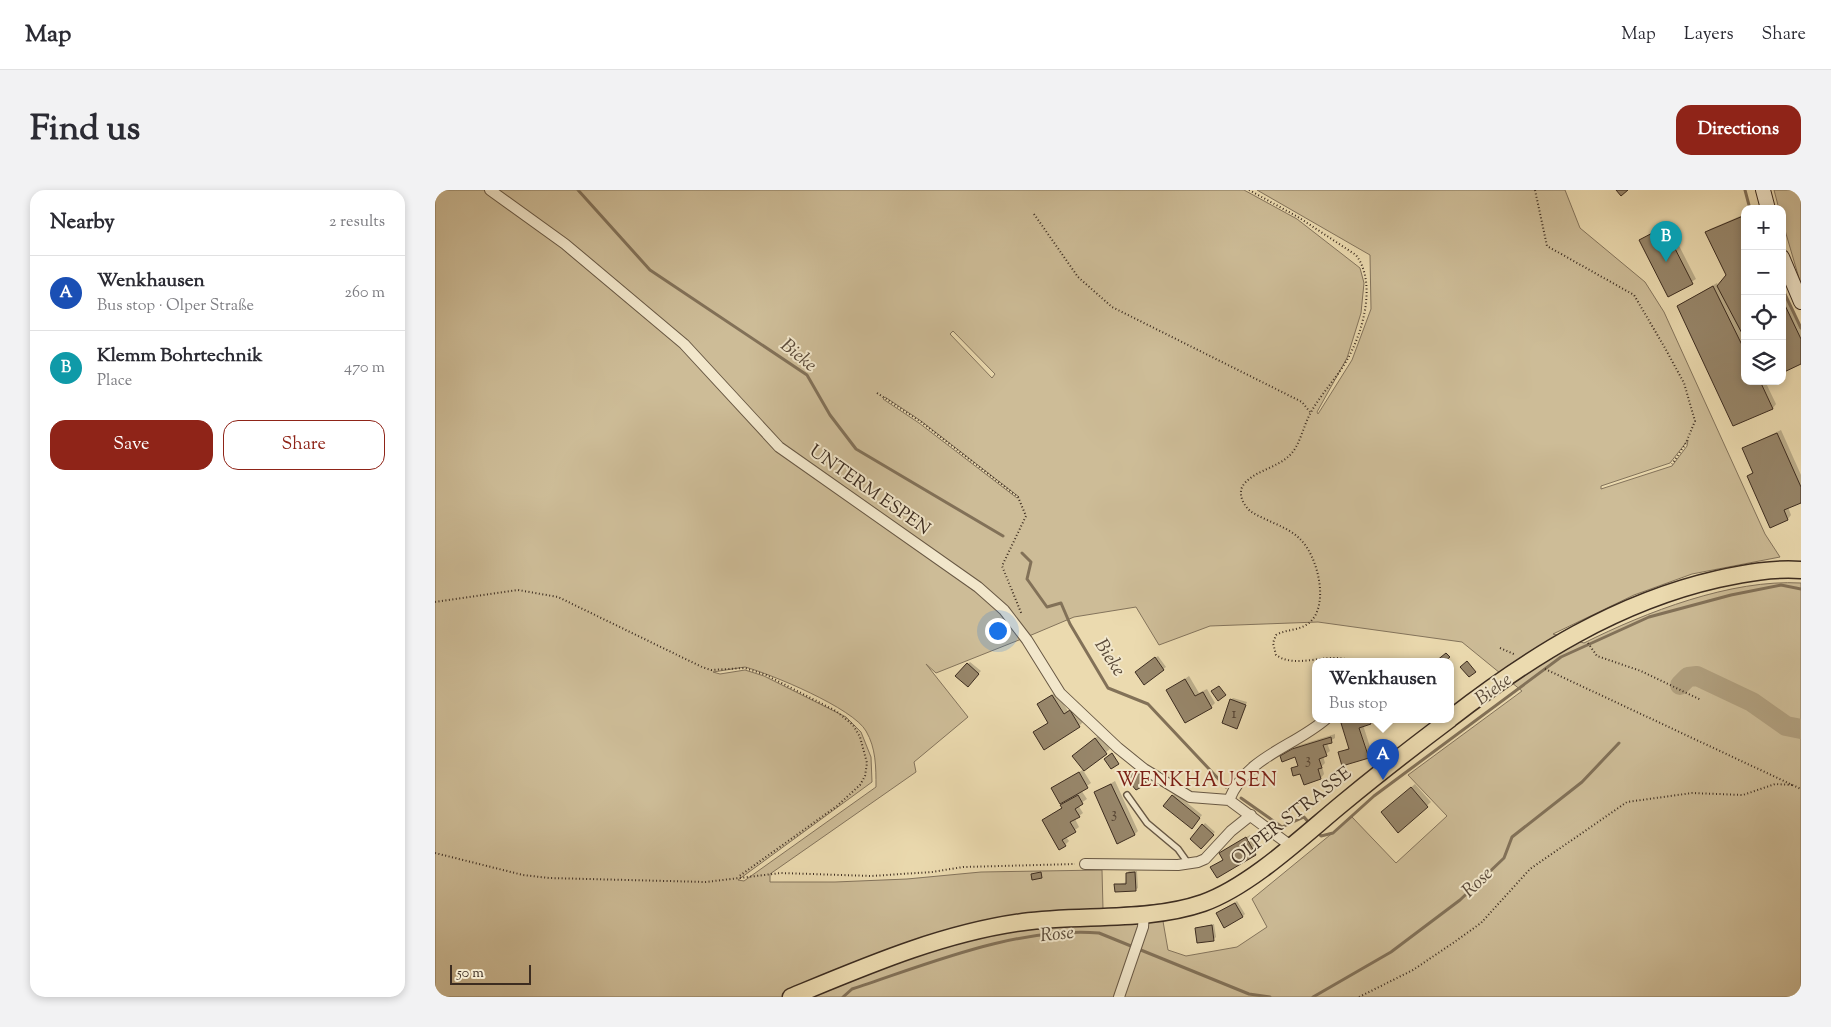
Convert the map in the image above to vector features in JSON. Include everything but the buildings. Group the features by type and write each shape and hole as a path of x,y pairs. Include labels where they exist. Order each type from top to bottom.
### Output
{"main road":[{"name":"OLPER STRASSE","path":"1454,716 1482,694 1557,643 1608,618 1666,594 1736,575 1762,571 1801,570"},
{"name":"OLPER STRASSE","path":"791,997 869,965 975,931 1063,917 1144,914 1179,910 1204,903 1243,881 1291,846 1445,723"}],"street":[{"name":"UNTERM ESPEN","path":"490,190 565,244 684,344 779,447 978,587 1003,610 1027,640 1060,693 1118,748 1144,769 1190,796 1229,800"},
{"path":"1763,190 1767,205"},
{"path":"1786,266 1801,302"},
{"path":"1291,846 1229,800 1235,785 1247,772 1262,760 1312,732 1322,723"},
{"path":"1085,864 1188,864 1205,859 1231,832 1251,815"},
{"path":"1119,997 1126,971 1140,936 1144,914"}],"lane":[{"path":"1127,795 1147,823 1178,849 1188,864"}],"path":[{"path":"1249,190 1298,218 1356,255 1363,264 1367,278 1365,303 1356,340 1347,360 1310,413 1291,454 1244,484 1241,498 1250,511 1301,539 1314,562 1320,582 1320,596 1314,618 1307,625 1276,635 1273,642 1277,655 1290,661 1312,659"},
{"path":"1535,190 1547,246 1634,295 1684,383 1695,421 1685,445 1672,464"},
{"path":"1033,214 1079,277 1112,307 1302,402 1310,413"},
{"path":"877,393 921,422 1018,497 1026,516 1002,566 1022,617"},
{"path":"435,602 519,590 558,597 702,667 711,670 745,668 766,675 836,711 853,725 864,750 867,768 859,785 837,806 738,877"},
{"path":"1584,637 1597,656 1641,671 1701,700"},
{"path":"1575,683 1801,789"},
{"path":"1359,997 1413,970 1481,923 1530,870 1627,802 1692,793 1743,795 1775,784 1792,785"},
{"path":"435,853 523,875 549,878 706,882 781,873 871,876 932,872 963,867 1085,864"}],"shaded area":[{"path":"435,190 487,190 562,247 681,346 759,433 794,463 847,498 1006,614 1024,638 936,673 926,664 968,717 914,762 916,772 770,874 770,882 907,879 981,872 1102,870 1103,909 1160,904 1168,950 1186,956 1237,947 1267,927 1252,899 1352,817 1396,863 1447,816 1408,775 1522,691 1462,642 1318,622 1210,626 1159,645 1136,607 1074,617 1029,636 1005,604 799,459 766,430 687,343 493,190 1244,190 1297,219 1360,268 1364,283 1361,313 1347,358 1317,412 1318,414 1352,360 1371,309 1370,255 1257,190 1565,190 1580,228 1645,282 1664,312 1765,534 1780,557 1692,574 1634,595 1553,634 1584,643 1634,620 1689,600 1746,586 1801,583 1801,997 435,997","holes":["953,331 995,374 992,378 950,334","885,397 921,421 1019,497 1017,498 919,423 883,399","1688,440 1687,446 1672,466 1601,489 1601,486 1670,463","745,667 791,684 829,702 858,722 866,731 872,744 875,758 876,787 744,881 738,880 872,782 871,757 861,732 846,717 764,676 745,670 720,674 713,672"]},
{"path":"1774,190 1801,190 1801,285 1786,234 1786,205 1778,205"}],"waterway":[{"name":"Bieke","path":"578,190 650,270 807,375 830,415 856,449 1003,536"},
{"path":"1745,190 1749,205"},
{"path":"1785,295 1801,328"},
{"name":"Bieke","path":"1022,553 1031,562 1027,579 1047,607 1061,603 1070,624 1108,688 1148,704 1226,787"},
{"name":"Bieke","path":"1317,832 1321,836 1333,833 1374,796 1561,657 1649,617 1731,595 1781,585 1801,589"},
{"name":"Rose","path":"1680,685 1688,677 1697,676 1752,702 1786,726 1801,729"},
{"name":"Rose","path":"1313,997 1391,952 1460,900 1504,858 1512,837 1582,782 1619,743"},
{"name":"Bieke","path":"1241,798 1282,827 1304,817 1310,824"},
{"name":"Rose","path":"843,997 852,989 974,949 1005,941 1068,933 1099,933 1249,994 1270,997"}],"place":[{"name":"Klemm Bohrtechnik","path":"1666,262"},
{"name":"Wenkhausen","path":"1383,780"}],"district":[{"name":"WENKHAUSEN","path":"1197,781"}]}
